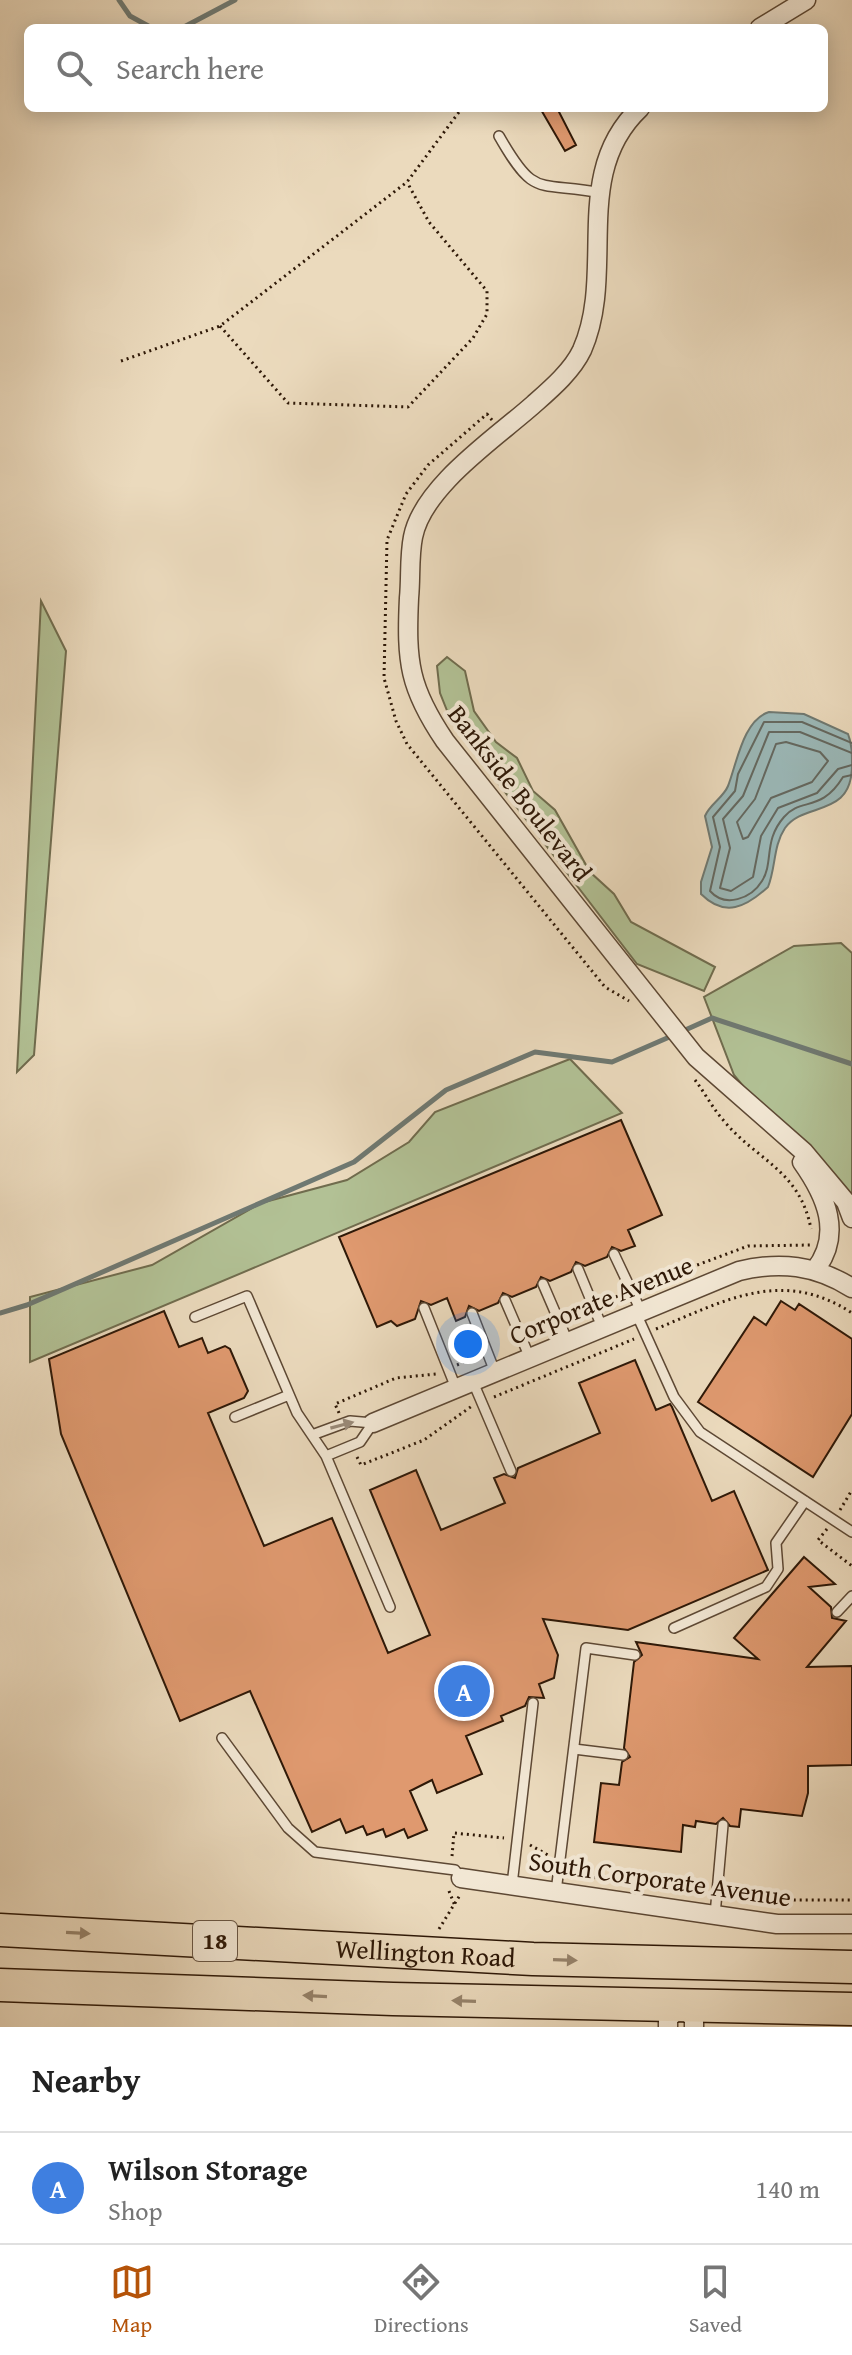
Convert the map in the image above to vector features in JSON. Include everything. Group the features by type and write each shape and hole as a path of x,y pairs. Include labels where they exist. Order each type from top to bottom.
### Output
{"highway":[{"name":"Wellington Road","path":"0,1930 683,1965 852,1967"},
{"path":"682,2020 683,1965"},
{"name":"Wellington Road","path":"0,1985 54,1984 682,2020 838,2009"},
{"path":"0,2000 54,1984"},
{"path":"743,2027 779,2016 838,2009"}],"street":[{"path":"767,24 806,0"},
{"name":"Bankside Boulevard","path":"636,112 621,126 604,158 591,325 580,353 553,387 429,500 413,536 407,637 412,681 445,741 694,1066 779,1130 826,1175 846,1202 852,1218"},
{"name":"Bankside Boulevard","path":"779,1130 812,1176 827,1209 829,1247 815,1270"},
{"name":"Corporate Avenue","path":"373,1423 748,1269 783,1265 815,1270 849,1286"},
{"path":"849,1286 852,1265"},
{"name":"South Corporate Avenue","path":"456,1874 777,1924 852,1924"}],"lane":[{"path":"499,136 517,168 534,185 601,193"},
{"path":"614,1254 674,1397 700,1432 852,1532"},
{"path":"578,1269 602,1327"},
{"path":"543,1284 568,1342"},
{"path":"195,1317 247,1296 289,1395 326,1456 390,1607"},
{"path":"505,1300 530,1358"},
{"path":"424,1308 511,1471"},
{"path":"472,1313 495,1372"},
{"path":"235,1417 289,1395"},
{"path":"312,1435 350,1421 373,1423 360,1442 326,1456"},
{"path":"674,1628 766,1587 778,1569 776,1543 805,1501"},
{"path":"837,1612 852,1596"},
{"path":"556,1892 586,1648 635,1655"},
{"path":"512,1885 533,1703"},
{"path":"222,1738 288,1828 315,1852 456,1874"},
{"path":"574,1749 623,1755"},
{"path":"715,1915 723,1825"}],"path":[{"path":"121,361 220,326 407,182 459,112"},
{"path":"220,326 288,403 408,407 473,338 487,314 487,291 429,222 407,182"},
{"path":"504,431 487,414 428,465 406,494 387,540 384,678 396,721 407,744 605,987 643,1002"},
{"path":"694,1066 725,1123 780,1169 808,1212 814,1244"},
{"path":"456,1907 448,1895 456,1874 454,1833 517,1840 581,1876 789,1900 852,1900"}],"green space":[{"path":"41,601 66,651 34,1055 17,1072"},
{"path":"447,657 465,671 474,711 496,742 517,758 533,791 555,810 590,872 614,894 631,922 715,967 704,991 637,964 452,723 440,693 437,666"},
{"path":"841,943 852,953 852,1195 812,1149 748,1092 734,1075 704,997 794,946"},
{"path":"570,1059 622,1113 30,1362 30,1297 152,1265 261,1203 347,1180 409,1142 435,1112"}],"water":[{"path":"769,712 804,714 848,734 852,753 850,782 836,802 803,814 785,828 778,842 768,887 743,904 727,908 718,906 701,894 701,882 712,847 705,816 728,786 747,733 760,717"}],"building":[{"path":"542,112 559,112 576,145 565,151"},
{"path":"621,1120 662,1215 628,1230 635,1246 621,1251 612,1247 607,1257 585,1266 576,1262 571,1272 550,1281 541,1277 536,1287 512,1297 503,1293 498,1303 479,1311 469,1306 465,1317 456,1321 447,1298 431,1305 421,1301 415,1319 397,1326 391,1321 377,1327 339,1237"},
{"path":"781,1301 795,1310 799,1304 852,1339 852,1414 813,1477 698,1402 754,1317 766,1325"},
{"path":"164,1311 179,1347 202,1338 208,1353 225,1346 230,1349 248,1391 244,1398 208,1413 264,1546 332,1518 388,1653 430,1635 370,1490 416,1470 441,1530 505,1503 494,1478 504,1474 515,1478 518,1468 600,1433 579,1383 635,1360 656,1410 670,1404 672,1407 712,1501 734,1491 768,1570 628,1630 543,1619 558,1655 554,1678 539,1684 544,1698 529,1697 525,1706 501,1716 503,1721 466,1736 482,1774 437,1793 432,1780 410,1791 427,1830 408,1838 404,1829 386,1837 383,1829 367,1835 363,1826 346,1833 340,1819 312,1832 250,1691 180,1721 61,1434 49,1359"},
{"path":"804,1557 835,1584 809,1587 831,1607 832,1618 846,1621 807,1667 852,1666 852,1765 808,1766 808,1793 802,1816 741,1809 739,1827 730,1826 723,1818 716,1824 696,1821 695,1827 683,1825 681,1852 594,1842 601,1783 619,1785 622,1762 630,1757 624,1748 634,1662 642,1655 636,1642 758,1659 734,1638"}],"waterway":[{"path":"119,0 130,16 145,24"},
{"path":"190,24 235,0"},
{"path":"683,1031 712,1018 852,1064"},
{"path":"0,1313 27,1305 354,1162 446,1090 535,1052 612,1062 674,1035"}],"place":[{"name":"Wilson Storage","path":"464,1691"}]}
